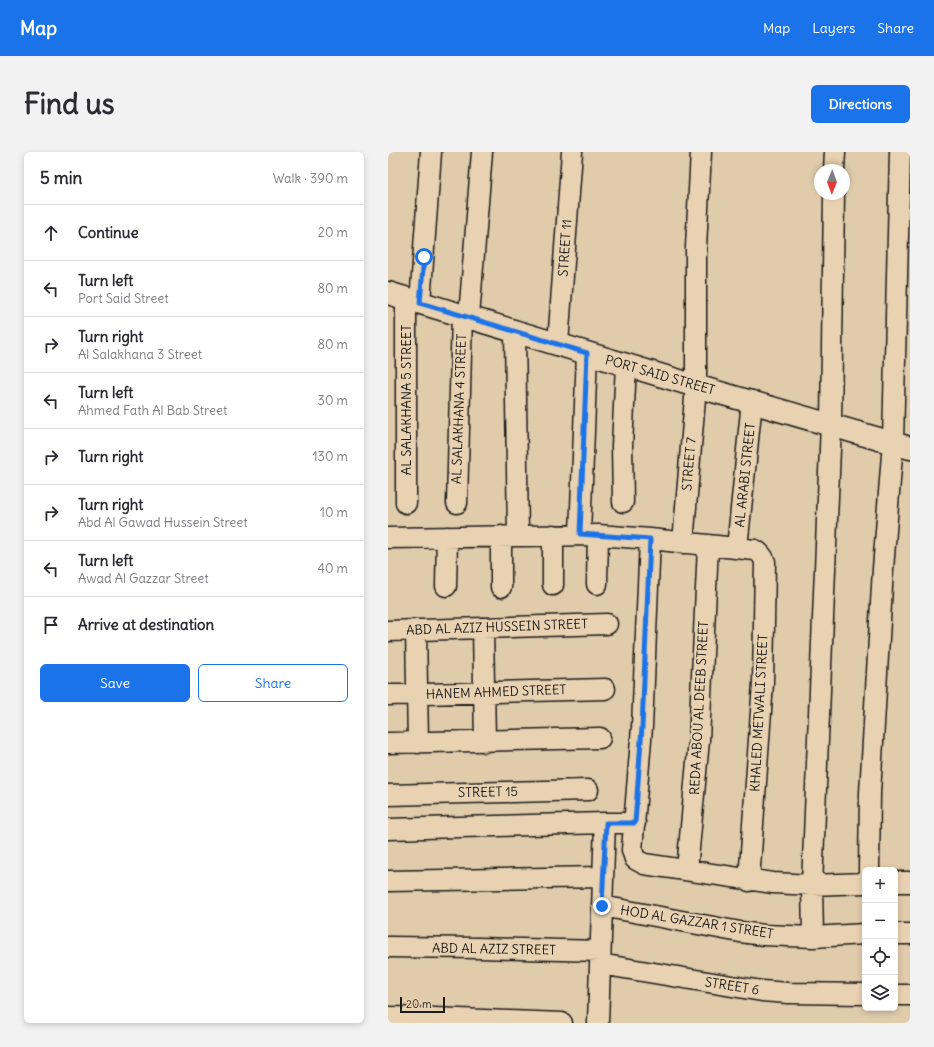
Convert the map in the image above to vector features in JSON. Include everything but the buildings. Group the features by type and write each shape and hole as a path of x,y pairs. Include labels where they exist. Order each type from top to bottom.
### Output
{"main road":[{"name":"PORT SAID STREET","path":"405,298 696,386 902,445"}],"street":[{"name":"AL SALAKHANA 5 STREET","path":"406,503 405,298 431,152"},
{"name":"AL SALAKHANA 4 STREET","path":"457,503 465,316 482,152"},
{"name":"STREET 11","path":"558,344 572,152"},
{"name":"STREET 7","path":"683,543 696,386 696,247 701,152"},
{"path":"834,164 835,152"},
{"path":"869,867 870,793 883,570 902,445 900,152"},
{"path":"813,937 812,885 831,424 834,200"},
{"path":"500,587 509,536 515,331"},
{"path":"587,353 589,535 597,584"},
{"path":"623,502 622,446 626,365"},
{"name":"AL ARABI STREET","path":"746,549 752,401"},
{"path":"553,535 553,585"},
{"path":"388,538 589,535 650,539 746,549"},
{"path":"446,586 447,537"},
{"path":"650,539 642,727 632,850 633,855 639,862 644,864 749,881 812,885 862,883"},
{"name":"REDA ABOU AL DEEB STREET","path":"687,870 699,740 708,546"},
{"name":"KHALED METWALI STREET","path":"746,549 760,552 765,562 763,683 749,881"},
{"name":"ABD AL AZIZ HUSSEIN STREET","path":"388,631 607,624"},
{"path":"482,628 485,742"},
{"path":"416,630 418,743"},
{"name":"HANEM AHMED STREET","path":"388,695 604,688"},
{"path":"388,744 600,738"},
{"name":"STREET 15","path":"388,795 588,790"},
{"path":"598,1023 606,823"},
{"path":"388,828 635,823"},
{"path":"388,881 603,877"},
{"path":"898,882 910,882"},
{"name":"HOD AL GAZZAR 1 STREET","path":"602,906 740,932 770,936 813,937 862,934"},
{"path":"898,934 910,934"},
{"name":"ABD AL AZIZ STREET","path":"388,947 479,948 600,958"},
{"name":"STREET 6","path":"600,958 762,992 862,994"},
{"path":"898,995 910,995"},
{"path":"388,1017 434,1021 562,1023"}],"route":[{"path":"424,257 420,303 587,353 580,534 650,539 642,727 635,823 606,823 602,906"}]}
